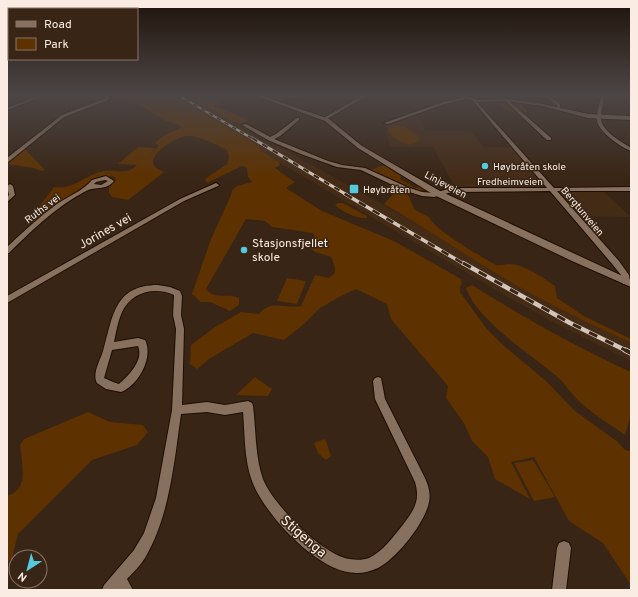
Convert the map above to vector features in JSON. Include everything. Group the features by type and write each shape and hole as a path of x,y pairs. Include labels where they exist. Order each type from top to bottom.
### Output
{"street":[{"path":"7,162 55,123"},
{"path":"270,139 278,135 293,123"},
{"name":"Linjeveien","path":"330,123 346,134 360,147 438,193 628,283"},
{"name":"Bergtunveien","path":"494,123 621,269 628,283"},
{"path":"531,123 549,140"},
{"path":"601,123 612,138 631,150"},
{"name":"Fredheimveien","path":"244,125 270,139 339,166 365,169 417,192 432,195 452,190 631,190"},
{"path":"625,147 631,147"},
{"name":"Jorines vei","path":"7,300 182,200 216,185"},
{"path":"7,200 12,195 10,186"},
{"name":"Ruths vei","path":"7,251 38,224 80,192 92,186"},
{"path":"108,347 138,342 142,343 144,347 143,357 134,376 121,388 114,388 100,380 99,376 118,309 126,299 133,294 150,288 167,289 177,293 177,316 180,329 177,410 164,491 157,516 149,536 118,587"},
{"name":"Stigenga","path":"177,410 207,408 225,410 248,406 253,459 256,474 262,490 273,506 298,534 324,555 336,562 348,566 360,566 374,563 410,527 420,511 424,493 420,480 380,399 378,381"},
{"path":"558,590 564,548"}],"shaded area":[{"path":"220,123 232,123 274,147 278,146 425,228 509,281 554,306 631,343 631,361 549,320 499,292 270,157 263,152 258,145"},
{"name":"Høybråten skole","path":"388,123 421,123 426,131 471,131 484,147 512,147 543,184 543,186 534,188 455,187 433,147 391,147 386,134"},
{"path":"603,191 631,217 580,216 558,192"}],"green space":[{"path":"173,123 220,123 258,145 263,152 279,162 280,165 275,168 295,182 286,188 322,211 394,241 461,279 462,284 460,287 460,292 486,328 503,345 546,381 575,411 618,442 625,450 631,451 631,585 603,543 569,521 534,457 511,462 530,499 495,479 488,457 472,441 464,423 446,398 448,386 391,319 387,304 356,289 320,308 304,324 284,340 253,333 209,359 197,369 190,364 191,345 215,327 241,312 259,314 264,309 273,306 301,306 315,275 329,278 335,273 335,267 331,257 315,252 310,248 316,242 313,233 272,227 265,221 246,219 206,289 210,293 218,296 235,296 239,298 239,305 230,311 210,302 201,302 192,294 211,239 232,190 237,186 252,182 248,177 247,168 242,166 207,183 205,179 227,164 229,157 227,150 207,140 191,136 181,137 162,148 154,158 153,163 156,168 164,172 128,200 112,197 109,193 109,188 116,180 115,177 104,176 93,180 49,213 39,207 54,187 68,186 104,171 130,170 137,165 118,164 138,147 156,148 146,158 159,146 155,143 163,136 182,127"},
{"path":"396,125 405,127 420,137 419,141 410,145 393,137 388,129"},
{"path":"25,149 45,170 41,171 34,168 7,164"},
{"path":"385,166 401,176 400,179 415,188 419,187 425,190 413,189 370,170"},
{"path":"396,191 401,191 407,194 415,210 429,217 440,229 459,243 496,265 509,264 521,266 527,269 555,286 557,298 584,316 631,339 631,343 569,314 524,289 384,204"},
{"path":"338,203 343,203 367,216 367,218 354,216 338,208 335,205"},
{"path":"287,278 306,281 297,304 277,301"},
{"path":"472,285 550,331 631,372 631,414 625,435 587,408 558,378 492,324 472,300 466,288"},
{"path":"255,377 272,389 268,396 236,395"},
{"path":"88,412 110,422 143,425 148,432 137,445 92,460 18,534 14,549 8,549 7,562 7,496 17,490 22,480 23,476 20,445 24,439"},
{"path":"324,439 331,456 326,460 318,453 314,443"},
{"path":"533,460 555,497 534,501 514,463"}],"railway":[{"path":"225,123 253,139"},
{"path":"252,138 347,195"},
{"path":"345,194 464,264"},
{"path":"463,263 570,323 627,351"},
{"path":"627,351 631,353"}],"place":[{"name":"Høybråten skole","path":"485,166"},
{"name":"Høybråten","path":"354,189"},
{"name":"Stasjonsfjellet skole","path":"244,250"}]}
